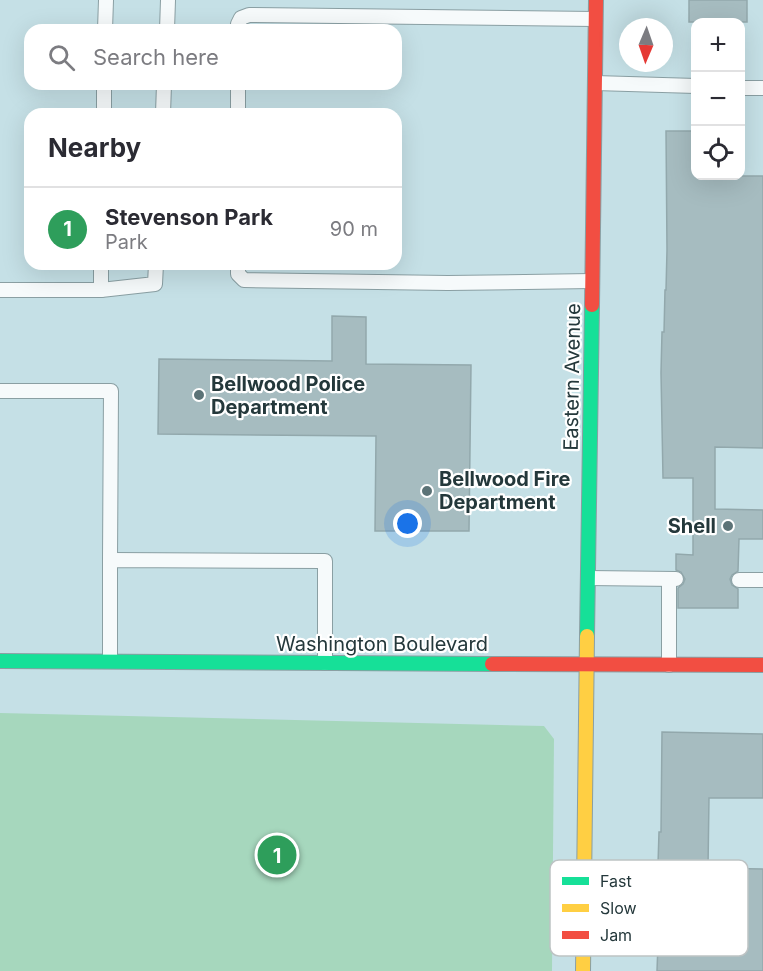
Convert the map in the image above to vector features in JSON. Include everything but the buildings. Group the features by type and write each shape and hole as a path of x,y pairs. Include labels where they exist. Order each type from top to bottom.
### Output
{"street":[{"name":"Eastern Avenue","path":"584,860 596,0"},
{"name":"Washington Boulevard","path":"0,661 763,665"},
{"name":"Eastern Avenue","path":"583,956 583,971"}],"lane":[{"path":"105,24 106,0"},
{"path":"166,24 168,0"},
{"path":"238,24 241,18 249,15 596,18"},
{"path":"595,83 691,86"},
{"path":"745,88 763,88"},
{"path":"104,90 104,108"},
{"path":"163,108 164,90"},
{"path":"238,90 238,108"},
{"path":"101,270 101,290"},
{"path":"0,290 101,290 155,284 156,270"},
{"path":"238,270 238,274 244,280 448,283 592,280"},
{"path":"0,391 111,391 110,662"},
{"path":"110,560 325,561 324,663"},
{"path":"588,578 673,579 669,664"},
{"path":"739,580 763,580"}],"green space":[{"path":"0,713 544,726 554,739 553,860 550,860 552,971 0,971"}],"traffic: fast":[{"path":"587,636 592,305"},
{"path":"0,661 492,664"}],"traffic: slow":[{"path":"584,860 587,636"},
{"path":"583,956 583,971"}],"traffic: jam":[{"path":"592,305 596,0"},
{"path":"492,664 763,665"}],"place":[{"name":"Bellwood Police Department","path":"199,395"},
{"name":"Bellwood Fire Department","path":"427,491"},
{"name":"Shell","path":"728,526"},
{"name":"Stevenson Park","path":"277,855"}]}
